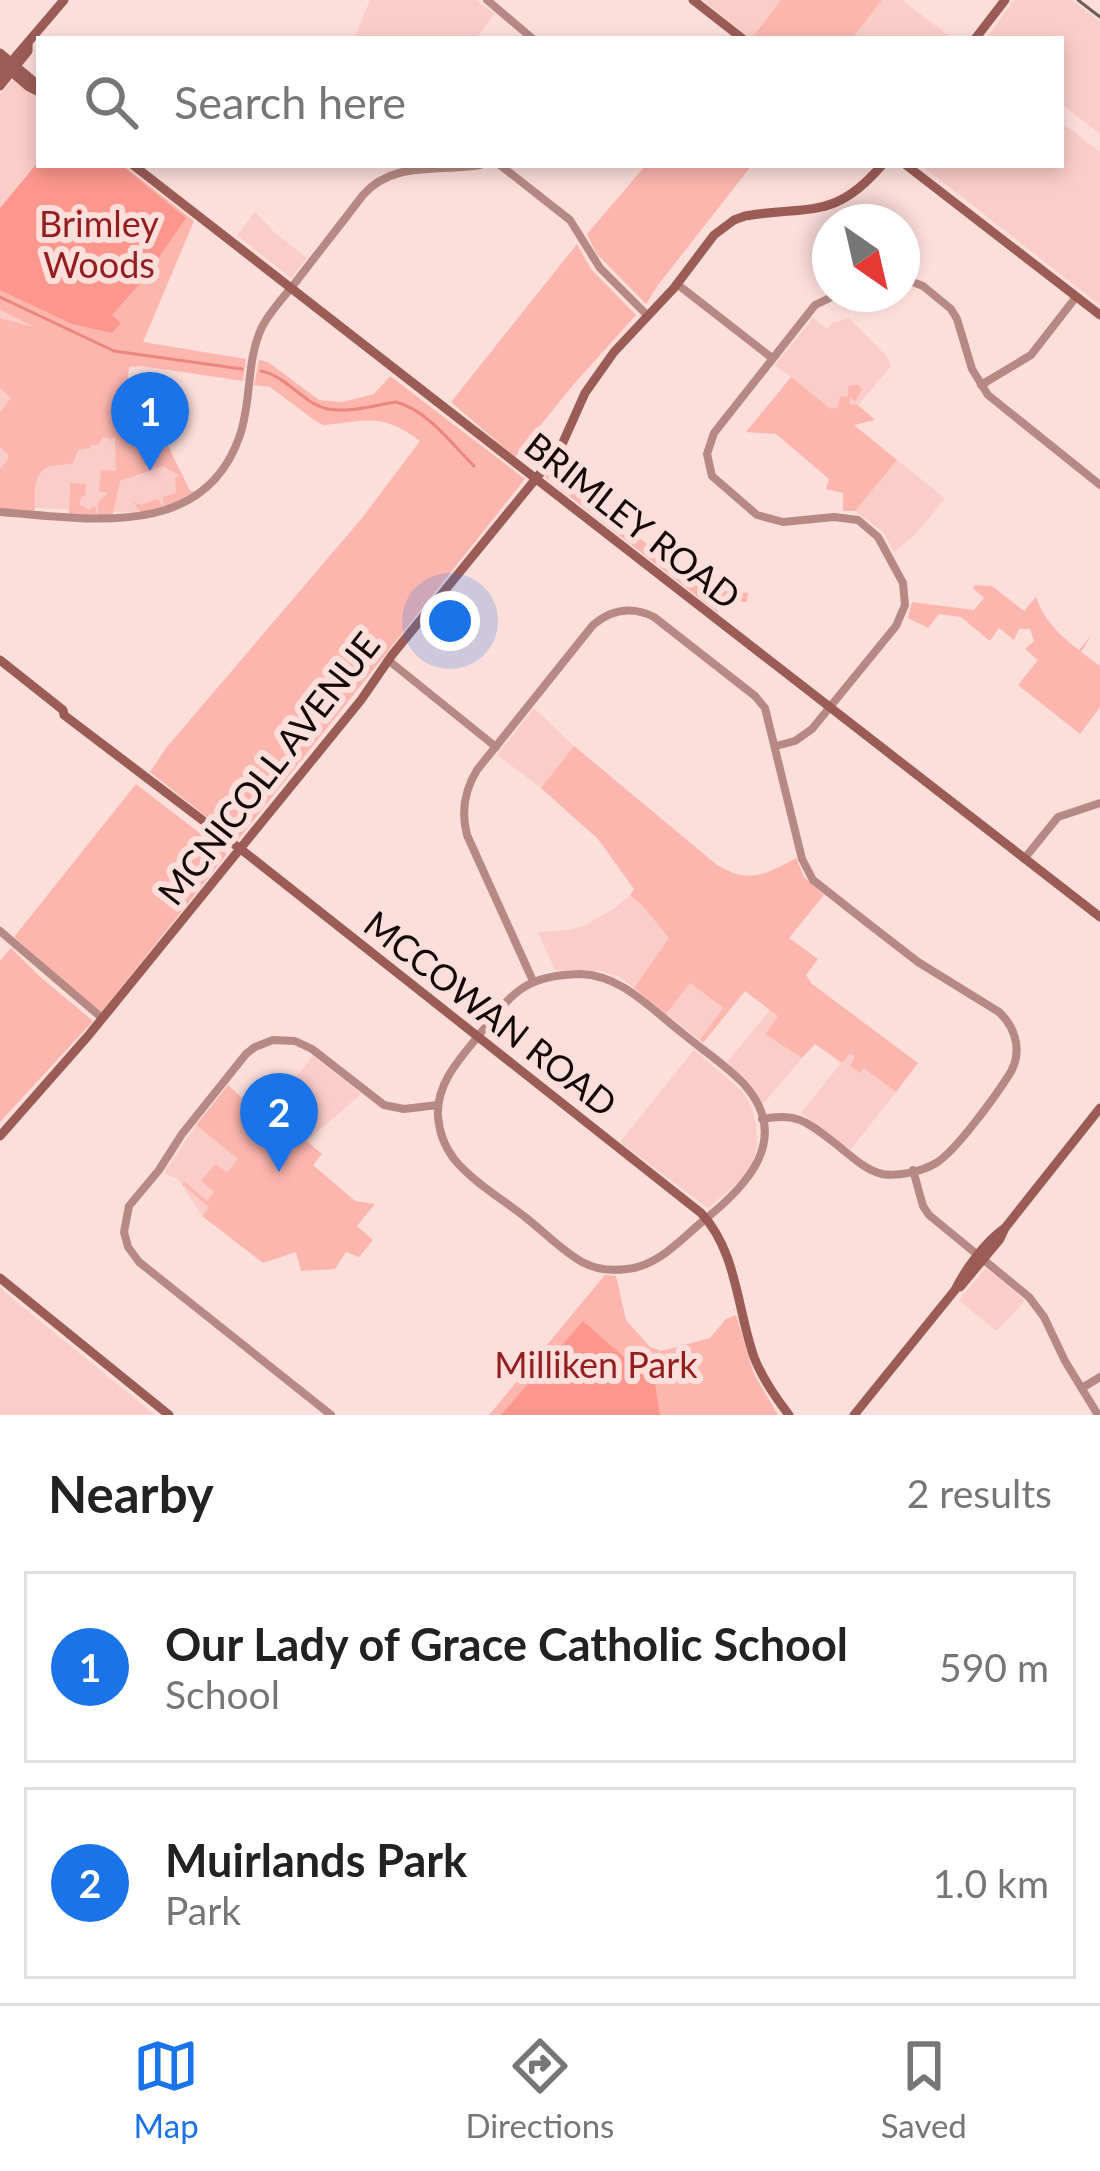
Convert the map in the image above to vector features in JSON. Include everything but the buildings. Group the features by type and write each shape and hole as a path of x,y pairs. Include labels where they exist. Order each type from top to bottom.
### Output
{"main road":[{"path":"0,86 6,65 28,51 28,44 64,0"},
{"path":"693,0 739,36"},
{"path":"977,36 1005,0"},
{"path":"6,65 32,80 36,90"},
{"name":"BRIMLEY ROAD","path":"137,168 1100,917"},
{"name":"MCNICOLL AVENUE","path":"0,1136 361,700 563,443 592,381 714,235 750,214 841,203 878,168"},
{"path":"910,168 1100,315"},
{"name":"MCCOWAN ROAD","path":"0,660 706,1219 722,1244 754,1357 789,1415"},
{"path":"856,1415 1100,1108"},
{"path":"0,1278 169,1415"}],"street":[{"path":"487,0 529,36"},
{"path":"0,512 117,520 146,517 192,497 216,476 237,443 258,338 268,317 364,195 383,178 441,168"},
{"path":"504,168 570,220 596,262 647,315"},
{"path":"677,284 772,358"},
{"path":"920,284 951,309 972,369 1004,411 1100,485"},
{"path":"981,385 1031,355 1076,297"},
{"path":"776,746 807,734 896,626 904,607 904,588 878,537 863,524 843,517 768,519 712,476 707,454 714,433 812,309"},
{"path":"533,981 465,828 469,785 592,625 608,614 640,611 758,699 770,719 802,859 811,876 918,962 999,1012 1015,1037 1016,1057 1006,1080 932,1166 880,1174 799,1118 762,1119"},
{"path":"388,660 496,747"},
{"path":"1024,859 1058,817 1100,803"},
{"path":"0,932 102,1018"},
{"path":"589,974 619,984 743,1083 756,1102 763,1147 751,1175 706,1219 647,1264 616,1270 582,1262 456,1161 442,1135 438,1105 450,1072 511,995 533,981 589,974"},
{"path":"331,1415 139,1262 125,1237 127,1211 246,1054 269,1041 307,1045 384,1105 404,1109 438,1105"},
{"path":"913,1171 929,1215 1034,1304 1098,1415"},
{"path":"1082,1388 1100,1377"}],"shaded area":[{"path":"370,0 476,0 495,14 477,36 355,36"},
{"path":"703,0 781,0 753,36"},
{"path":"882,0 902,0 949,36 854,36"},
{"path":"1014,0 1072,0 1100,22 1100,134 1064,106 1064,36 988,36"},
{"path":"13,80 36,97 36,165 0,208 0,95"},
{"path":"1064,124 1100,152 1100,305 925,168 1064,168"},
{"path":"255,212 307,258 291,278 237,235"},
{"path":"0,310 129,367 124,410 152,413 189,490 165,505 136,513 0,506"},
{"path":"813,318 827,329 849,318 888,358 891,366 858,405 831,409 775,365"},
{"path":"897,460 945,498 917,533 894,552 883,532 855,511"},
{"path":"534,708 574,746 541,788 497,755"},
{"path":"630,895 669,938 634,988 602,971 555,970 538,932 584,926"},
{"path":"690,983 724,1009 700,1040 666,1014"},
{"path":"770,1010 778,1016 765,1034 802,1058 763,1104 751,1084 727,1062"},
{"path":"694,1050 742,1091 756,1126 752,1164 708,1208 620,1142"},
{"path":"850,1052 896,1092 851,1149 801,1113"},
{"path":"313,1056 361,1094 307,1141 269,1110"},
{"path":"196,1125 244,1163 202,1216 179,1180 164,1173"},
{"path":"986,1268 1025,1301 996,1331 959,1300"},
{"path":"0,1287 14,1300 155,1415 0,1415"}],"green space":[{"path":"781,0 882,0 854,36 753,36"},
{"path":"36,165 127,168 194,221 143,342 246,359 243,381 129,367 124,410 152,413 190,491 195,491 172,506 142,514 133,502 141,505 157,499 164,507 163,497 176,493 179,475 163,466 120,481 112,517 69,514 70,483 86,484 79,504 89,510 95,506 97,515 98,502 108,493 99,491 101,470 116,471 115,438 110,442 102,438 99,445 78,450 73,463 40,473 35,512 0,509 0,469 8,454 0,447 0,412 11,398 0,388 0,318 34,327 0,310 0,243 10,196"},
{"name":"Brimley Woods","path":"36,165 125,168 186,218 144,279 112,315 121,323 112,333 72,324 0,290 0,208"},
{"path":"643,168 750,168 646,304 596,253 587,234"},
{"path":"577,244 591,269 636,315 515,457 451,402"},
{"path":"259,360 319,400 342,402 374,394 390,376 525,479 237,841 150,772 362,518 420,441 385,422 317,422 270,387 254,385"},
{"path":"791,377 831,409 838,407 840,397 848,396 850,385 859,385 862,390 855,401 849,397 850,404 875,420 854,425 897,460 855,511 843,511 843,493 826,489 829,479 776,434 746,432"},
{"path":"553,469 703,589 748,593 747,602 725,601 717,612 545,477"},
{"path":"975,585 992,586 1024,611 1036,597 1053,626 1079,650 1092,634 1081,652 1100,666 1100,707 1080,734 1018,685 1038,660 1025,649 1034,641 1030,629 1019,629 1014,640 999,628 990,641 961,617 939,614 928,628 908,618 912,602 974,610 984,598"},
{"path":"574,746 728,871 757,875 796,858 804,877 824,895 789,938 818,959 806,975 812,984 918,1063 896,1092 864,1068 860,1073 850,1066 855,1057 850,1053 842,1063 815,1044 802,1058 765,1034 778,1016 745,991 703,1043 700,1040 723,1008 690,983 666,1014 634,988 669,938 630,895 634,889 598,839 541,788"},
{"path":"136,784 227,854 100,1014 14,937"},
{"path":"11,948 93,1021 0,1122 0,961"},
{"path":"228,1085 261,1116 269,1110 322,1154 313,1165 355,1201 375,1204 357,1226 373,1240 359,1257 346,1252 335,1269 301,1271 296,1252 263,1263 202,1216 209,1207 182,1184 207,1201 214,1192 201,1181 215,1164 227,1172 238,1159 196,1125"},
{"name":"Milliken Park","path":"605,1275 616,1276 626,1320 650,1347 661,1351 710,1338 726,1319 736,1315 754,1374 778,1415 489,1415"},
{"path":"583,1321 655,1384 660,1415 501,1415"}],"waterway":[{"path":"0,297 114,351 242,369"},
{"path":"261,371 328,409 396,402 407,406 474,466"}],"railway":[{"path":"1078,0 1100,17"}],"place":[{"name":"Our Lady of Grace Catholic School","path":"150,471"},
{"name":"Muirlands Park","path":"279,1172"}]}
